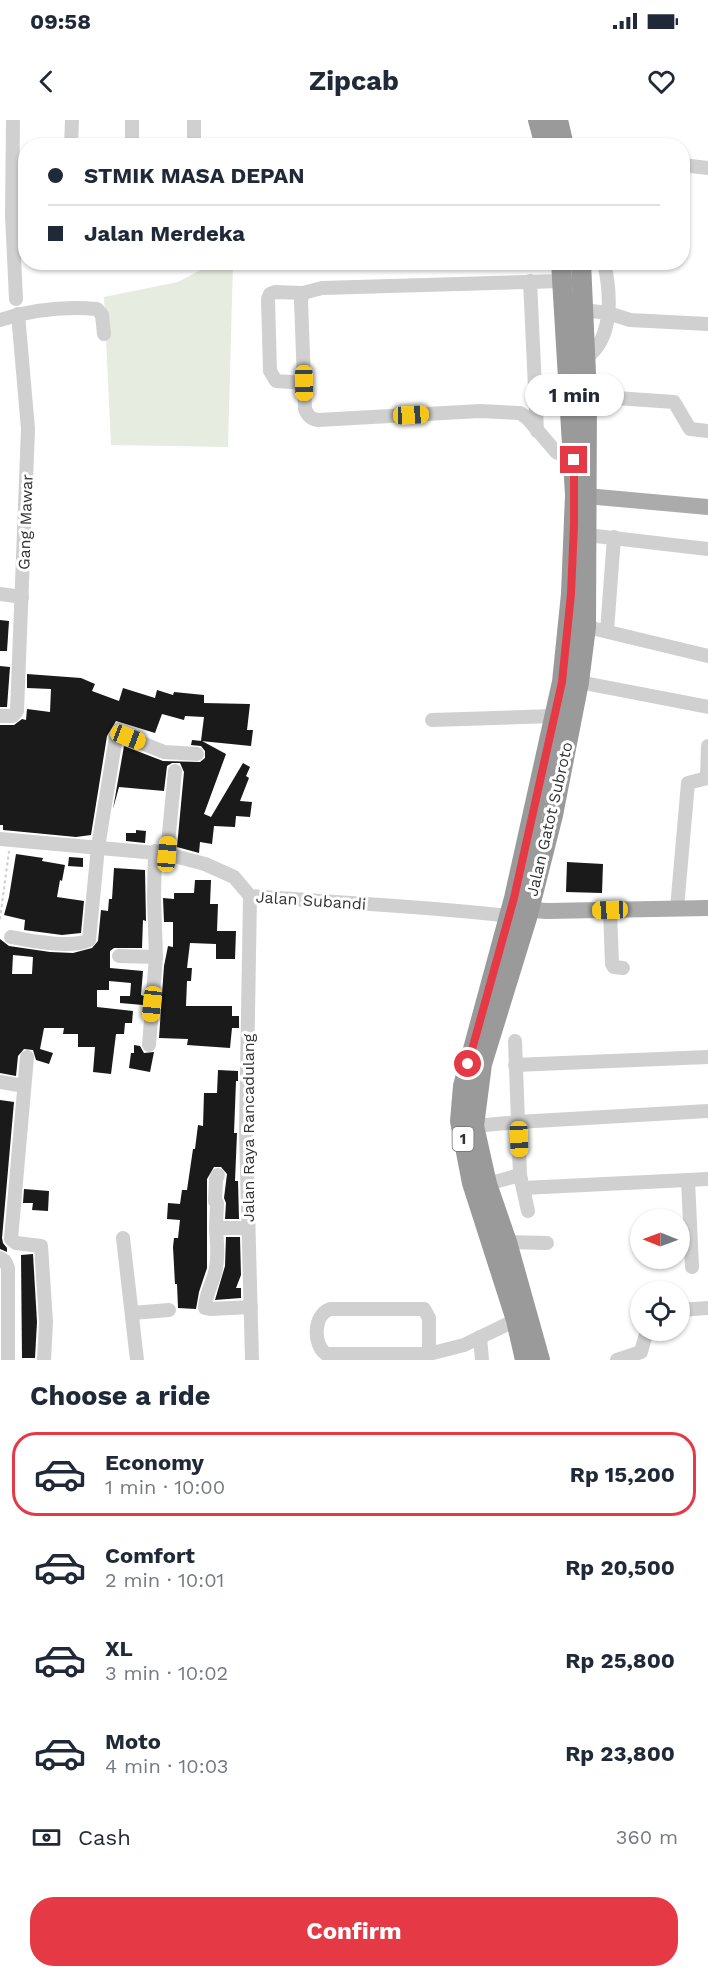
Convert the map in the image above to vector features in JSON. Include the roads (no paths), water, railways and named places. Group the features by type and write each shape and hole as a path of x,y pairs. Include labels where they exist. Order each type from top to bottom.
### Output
{"highway":[{"path":"538,120 543,138"},
{"path":"558,120 562,138"},
{"name":"Jalan Gatot Subroto","path":"525,1360 516,1320 472,1183 460,1121 463,1086 553,815 579,682 577,625 587,535 581,495 587,396 581,270"},
{"name":"1","path":"553,716 577,625 581,495 574,460 562,272"},
{"name":"Jalan Gatot Subroto","path":"540,1360 507,1242 487,1184 474,1126 482,1064 519,913 532,816 553,716"}],"main road":[{"path":"581,495 708,507"},
{"path":"519,913 708,908"}],"street":[{"path":"13,120 8,220 16,298"},
{"path":"71,138 72,120"},
{"path":"132,120 132,138"},
{"path":"194,120 194,138"},
{"path":"690,160 708,162"},
{"path":"690,166 708,168"},
{"path":"585,358 596,351 604,335 608,314 605,270"},
{"path":"304,383 276,381 272,377 268,299 270,294 275,292 303,293 322,288 530,281 562,272"},
{"path":"530,281 537,431"},
{"path":"0,282 14,283"},
{"path":"303,293 301,300 305,409 312,419 480,411 520,413 556,452 574,460"},
{"path":"0,320 18,314 75,307 97,309 102,315 104,334"},
{"path":"583,310 630,320 708,324"},
{"name":"Gang Mawar","path":"0,716 13,716 17,711 28,429 18,314"},
{"path":"587,396 674,402 690,429 708,430"},
{"path":"587,535 708,549"},
{"path":"607,631 614,537"},
{"path":"0,594 22,597"},
{"path":"577,625 708,656"},
{"path":"579,682 708,707"},
{"path":"432,720 553,716"},
{"path":"11,937 50,944 89,942 98,847 116,737 128,737 164,752 197,754"},
{"path":"677,908 688,783 707,778 708,746"},
{"path":"149,1045 156,957 154,898 175,771"},
{"name":"Jalan Subandi","path":"5,839 28,834 98,847 161,853 205,864 234,877 250,896 329,903 519,913"},
{"name":"Jalan Raya Rancadulang","path":"250,896 246,1132 252,1360"},
{"path":"610,910 612,964 616,968 624,968"},
{"path":"119,956 156,957"},
{"path":"515,1041 522,1181 528,1211"},
{"path":"27,1057 11,1239 16,1244 41,1246 46,1322 44,1360"},
{"path":"515,1065 708,1057"},
{"path":"0,1082 24,1086"},
{"path":"474,1126 708,1111"},
{"path":"218,1175 215,1200 217,1203 216,1264 214,1277 206,1294 206,1308 210,1310 251,1307"},
{"path":"487,1184 522,1181 708,1179"},
{"path":"688,1180 692,1267"},
{"path":"216,1228 248,1228"},
{"path":"123,1238 137,1360"},
{"path":"507,1242 547,1243"},
{"path":"0,1258 8,1268 9,1360"},
{"path":"690,1309 708,1308"},
{"path":"429,1354 429,1317 427,1311 422,1309 330,1309 321,1314 317,1322 319,1347 326,1354 429,1354 447,1350 516,1320"},
{"path":"132,1313 170,1310"},
{"path":"480,1337 482,1360"},
{"path":"617,1360 641,1352 644,1341"}]}
